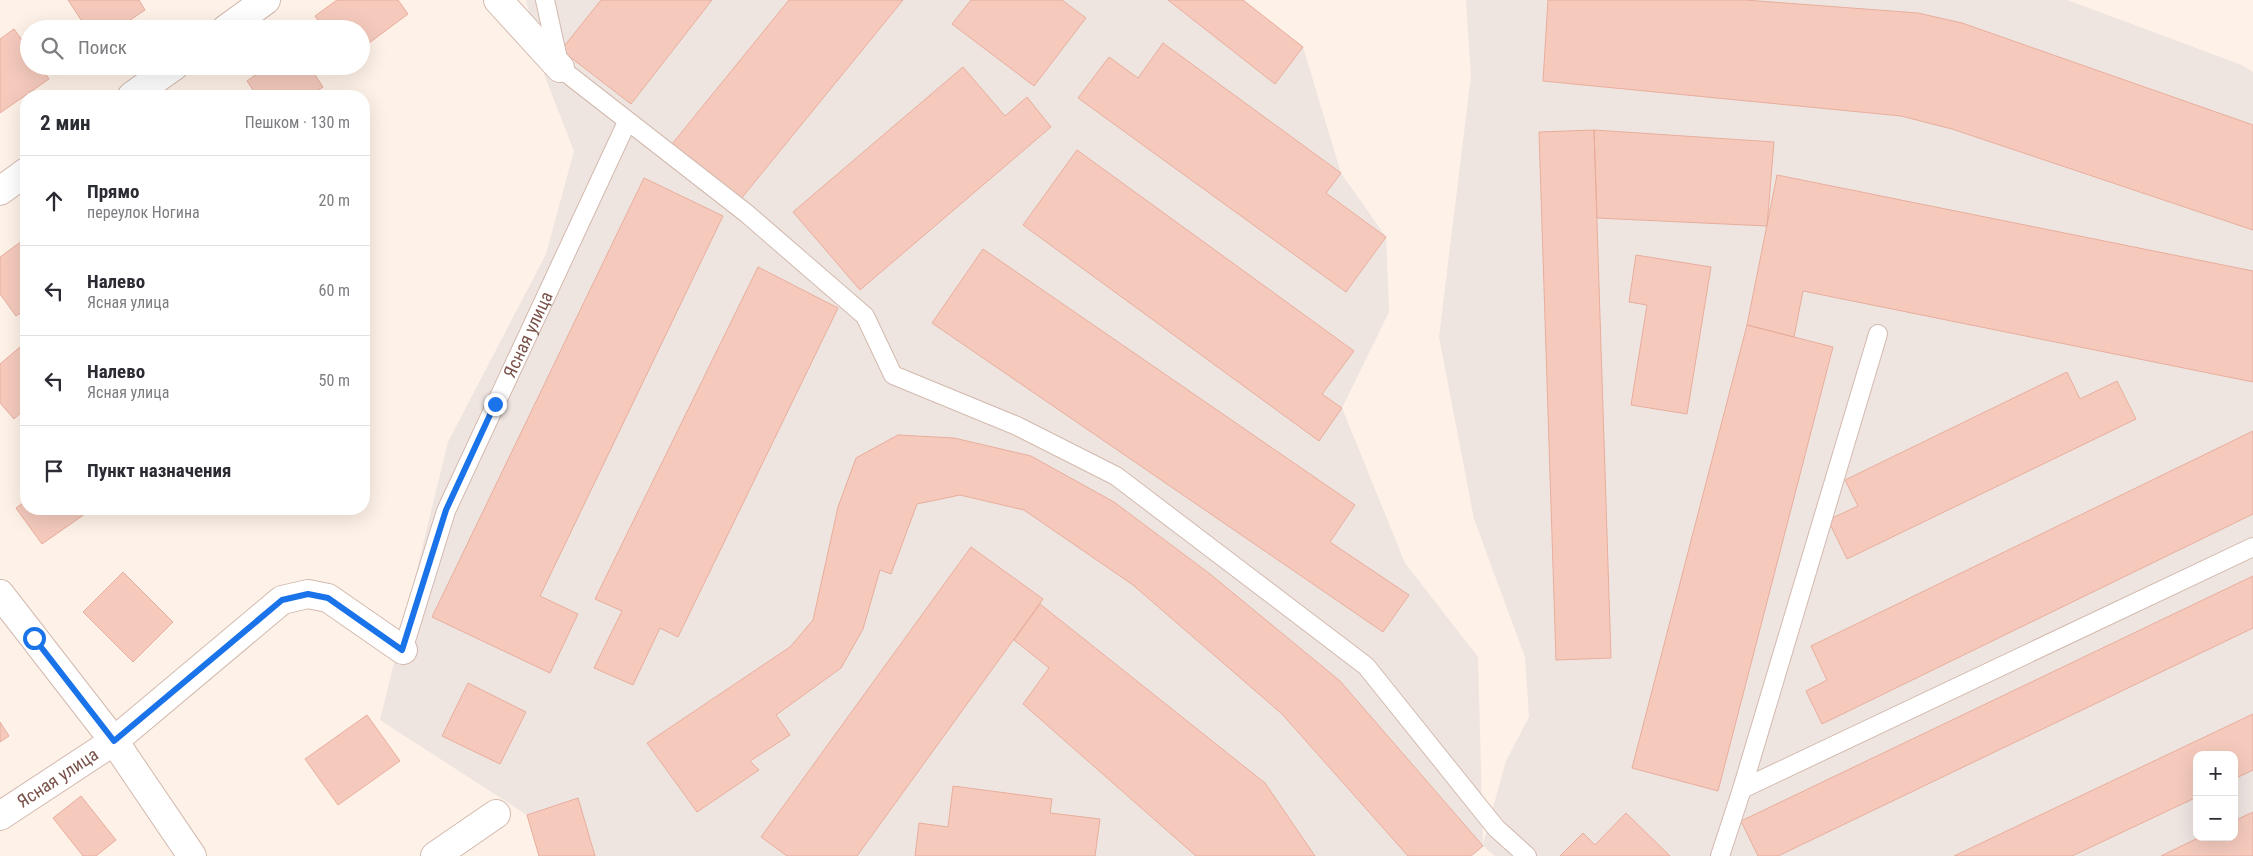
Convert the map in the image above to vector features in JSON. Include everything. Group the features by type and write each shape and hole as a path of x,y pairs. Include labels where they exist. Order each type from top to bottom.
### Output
{"street":[{"path":"238,20 266,0"},
{"path":"498,0 560,68"},
{"path":"140,90 161,75"},
{"path":"0,191 20,176"},
{"path":"0,594 114,741 192,856"},
{"name":"Ясная улица","path":"0,816 114,741 282,600 308,594 328,598 402,650"},
{"path":"434,856 496,814"}],"lane":[{"path":"545,0 560,68 626,122 746,213 866,316 893,375 1017,426 1116,476 1366,666 1496,828 1527,856"},
{"name":"Ясная улица","path":"402,650 446,510 626,122"},
{"path":"1720,856 1742,789 1878,334"},
{"path":"1742,789 2253,547"}],"shaded area":[{"path":"526,0 1243,0 1303,47 1341,173 1386,237 1389,312 1342,408 1405,563 1478,657 1483,844 1506,761 1529,717 1525,657 1474,519 1439,337 1471,76 1466,0 2067,0 2242,65 2253,72 2253,856 1495,856 1483,846 1471,856 539,856 527,815 380,720 448,442 546,254 574,151 545,77"}],"building":[{"path":"68,0 139,0 145,10 130,20 81,20"},
{"path":"337,0 398,0 408,14 370,42 370,20 318,20 315,16"},
{"path":"601,0 712,0 631,104 561,50"},
{"path":"789,0 903,0 740,200 672,144"},
{"path":"971,0 1062,0 1086,18 1034,86 952,24"},
{"path":"1168,0 1243,0 1303,47 1275,84"},
{"path":"1548,0 1745,0 1918,13 1962,23 2253,125 2253,230 1952,129 1901,116 1543,81"},
{"path":"14,29 20,37 20,75 46,75 49,79 33,90 20,90 20,99 0,113 0,39"},
{"path":"1163,43 1341,173 1326,193 1386,237 1346,292 1078,98 1109,57 1138,78"},
{"path":"963,67 1005,116 1027,97 1051,127 860,290 793,212"},
{"path":"255,75 315,75 323,87 319,90 253,90 247,81"},
{"path":"1594,130 1611,658 1556,660 1539,132"},
{"path":"1594,130 1774,142 1767,226 1597,218"},
{"path":"1077,150 1354,351 1322,394 1342,408 1319,441 1023,225"},
{"path":"1777,175 2253,271 2253,382 1803,291 1794,337 1747,325"},
{"path":"644,178 723,216 540,596 578,614 550,673 432,617"},
{"path":"20,242 20,313 16,316 0,294 0,257"},
{"path":"983,249 1355,505 1330,542 1409,595 1383,632 932,323"},
{"path":"1636,255 1711,267 1687,414 1631,405 1647,305 1629,302"},
{"path":"758,267 838,308 678,637 660,628 633,685 594,668 622,611 595,599"},
{"path":"1747,325 1833,347 1718,791 1632,768"},
{"path":"20,347 20,414 14,419 0,403 0,364"},
{"path":"2067,372 2080,399 2117,381 2136,419 1847,559 1828,520 1858,506 1845,480"},
{"path":"2253,431 2253,514 1822,724 1806,691 1827,680 1811,646"},
{"path":"898,435 954,438 1031,456 1114,502 1210,574 1340,681 1483,846 1471,856 1408,856 1282,714 1133,585 1024,510 960,495 917,504 891,574 880,570 863,629 841,668 776,715 790,735 750,761 759,770 697,812 647,743 790,647 813,620 838,507 856,458"},
{"path":"20,505 20,514 16,508"},
{"path":"21,515 83,515 42,544"},
{"path":"971,547 1043,599 857,856 787,856 761,837"},
{"path":"123,572 173,622 133,662 83,612"},
{"path":"2253,576 2253,628 1778,856 1758,856 1741,821"},
{"path":"1040,604 1265,783 1315,856 1196,856 1023,704 1049,668 1014,640"},
{"path":"468,683 526,712 500,764 442,736"},
{"path":"2253,714 2253,770 2238,777 2238,751 2193,751 2193,799 2072,856 1954,856"},
{"path":"367,715 400,761 338,805 305,759"},
{"path":"0,722 9,736 0,742"},
{"path":"953,786 1052,799 1050,813 1100,819 1095,856 915,856 919,823 948,827"},
{"path":"81,796 116,840 96,856 83,856 53,818"},
{"path":"578,798 595,856 539,856 527,815"},
{"path":"2253,812 2253,856 2161,856 2193,840 2238,841 2238,819"},
{"path":"1626,813 1670,856 1560,856 1583,833 1595,845"}],"route":[{"path":"34,638 114,741 282,600 308,594 328,598 402,650 446,510 495,404"}]}
